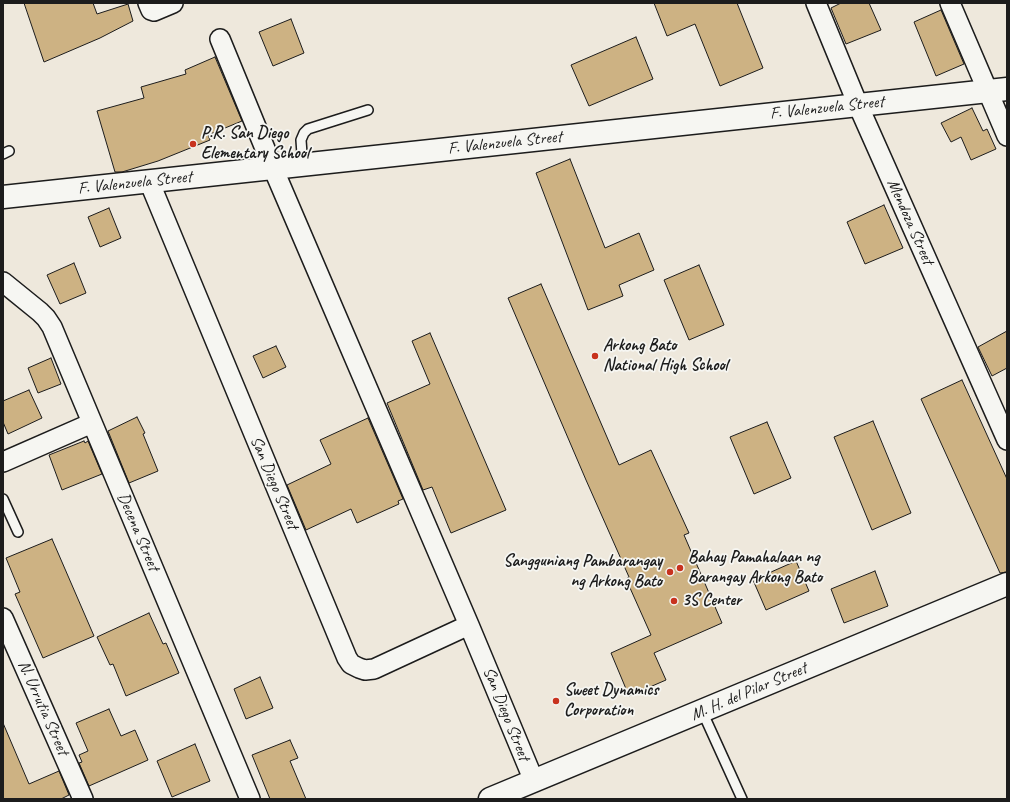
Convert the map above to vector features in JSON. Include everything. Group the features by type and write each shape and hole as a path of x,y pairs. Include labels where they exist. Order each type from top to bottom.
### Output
{"street":[{"path":"148,3 151,10 154,11 173,3"},
{"name":"Mendoza Street","path":"816,3 858,105 1007,440"},
{"path":"950,3 998,90 1007,136"},
{"name":"San Diego Street","path":"220,39 273,168 469,625 534,781"},
{"name":"F. Valenzuela Street","path":"3,197 998,90"},
{"name":"San Diego Street","path":"149,182 347,658 351,664 365,670 374,669 469,625"},
{"name":"Decena Street","path":"3,282 46,318 52,327 250,799"},
{"path":"3,462 92,423"},
{"name":"M. H. del Pilar Street","path":"490,799 1007,584"},
{"name":"N. Urrutia Street","path":"3,618 83,799"}],"lane":[{"path":"301,165 301,140 304,133 308,129 368,110"},
{"path":"3,499 18,532"},
{"path":"702,711 742,799"}],"building":[{"path":"24,3 93,3 97,14 128,4 133,21 100,38 44,62"},
{"path":"654,3 737,3 763,68 720,86 695,24 667,36"},
{"path":"841,3 869,3 881,30 846,44 831,8"},
{"path":"941,10 964,64 936,76 914,22"},
{"path":"291,19 304,53 273,66 259,32"},
{"path":"636,37 653,79 589,106 571,65"},
{"path":"215,57 242,121 208,135 210,140 158,161 122,172 115,172 97,111 144,98 141,87 186,74 185,70"},
{"path":"972,108 983,131 987,129 996,149 971,160 961,137 951,142 941,123"},
{"path":"570,159 605,248 639,233 654,270 619,285 623,296 588,310 536,173"},
{"path":"884,205 903,248 865,264 847,222"},
{"path":"109,208 121,238 100,247 88,217"},
{"path":"74,263 86,293 60,304 47,275"},
{"path":"699,265 724,325 689,340 664,280"},
{"path":"541,284 619,465 651,450 689,533 684,535 722,623 654,653 666,680 629,696 611,653 651,635 626,579 629,577 508,298"},
{"path":"1007,331 1007,368 992,376 978,347"},
{"path":"430,333 506,510 451,533 432,487 423,490 387,403 430,384 412,341"},
{"path":"276,346 286,367 263,378 253,356"},
{"path":"51,358 61,384 38,393 28,368"},
{"path":"962,380 1007,479 1007,572 1000,573 921,399"},
{"path":"29,390 42,418 8,434 3,422 3,401"},
{"path":"137,417 145,433 143,434 158,471 129,483 108,431"},
{"path":"368,418 403,499 398,501 399,504 357,523 351,509 306,530 287,485 331,464 320,440"},
{"path":"873,421 911,513 872,530 834,437"},
{"path":"767,422 791,478 754,494 730,437"},
{"path":"84,441 85,443 88,441 102,474 62,490 49,455"},
{"path":"52,539 94,636 43,658 15,594 20,592 6,558"},
{"path":"796,561 809,591 766,610 753,580"},
{"path":"875,571 888,606 844,623 831,589"},
{"path":"149,613 163,644 166,643 179,673 126,696 113,664 110,665 97,637"},
{"path":"260,677 273,708 246,719 234,689"},
{"path":"109,709 121,736 135,730 148,760 89,786 79,763 82,762 79,755 88,751 76,723"},
{"path":"3,723 29,784 59,771 69,795 61,799 3,799"},
{"path":"290,740 298,758 290,761 306,799 270,799 252,755"},
{"path":"195,744 210,781 172,797 157,761"}],"place":[{"name":"P.R. San Diego Elementary School","path":"193,144"},
{"name":"Arkong Bato National High School","path":"595,356"},
{"name":"Bahay Pamahalaan ng Barangay Arkong Bato","path":"680,568"},
{"name":"Sangguniang Pambarangay ng Arkong Bato","path":"670,572"},
{"name":"3S Center","path":"674,601"},
{"name":"Sweet Dynamics Corporation","path":"556,701"}]}
